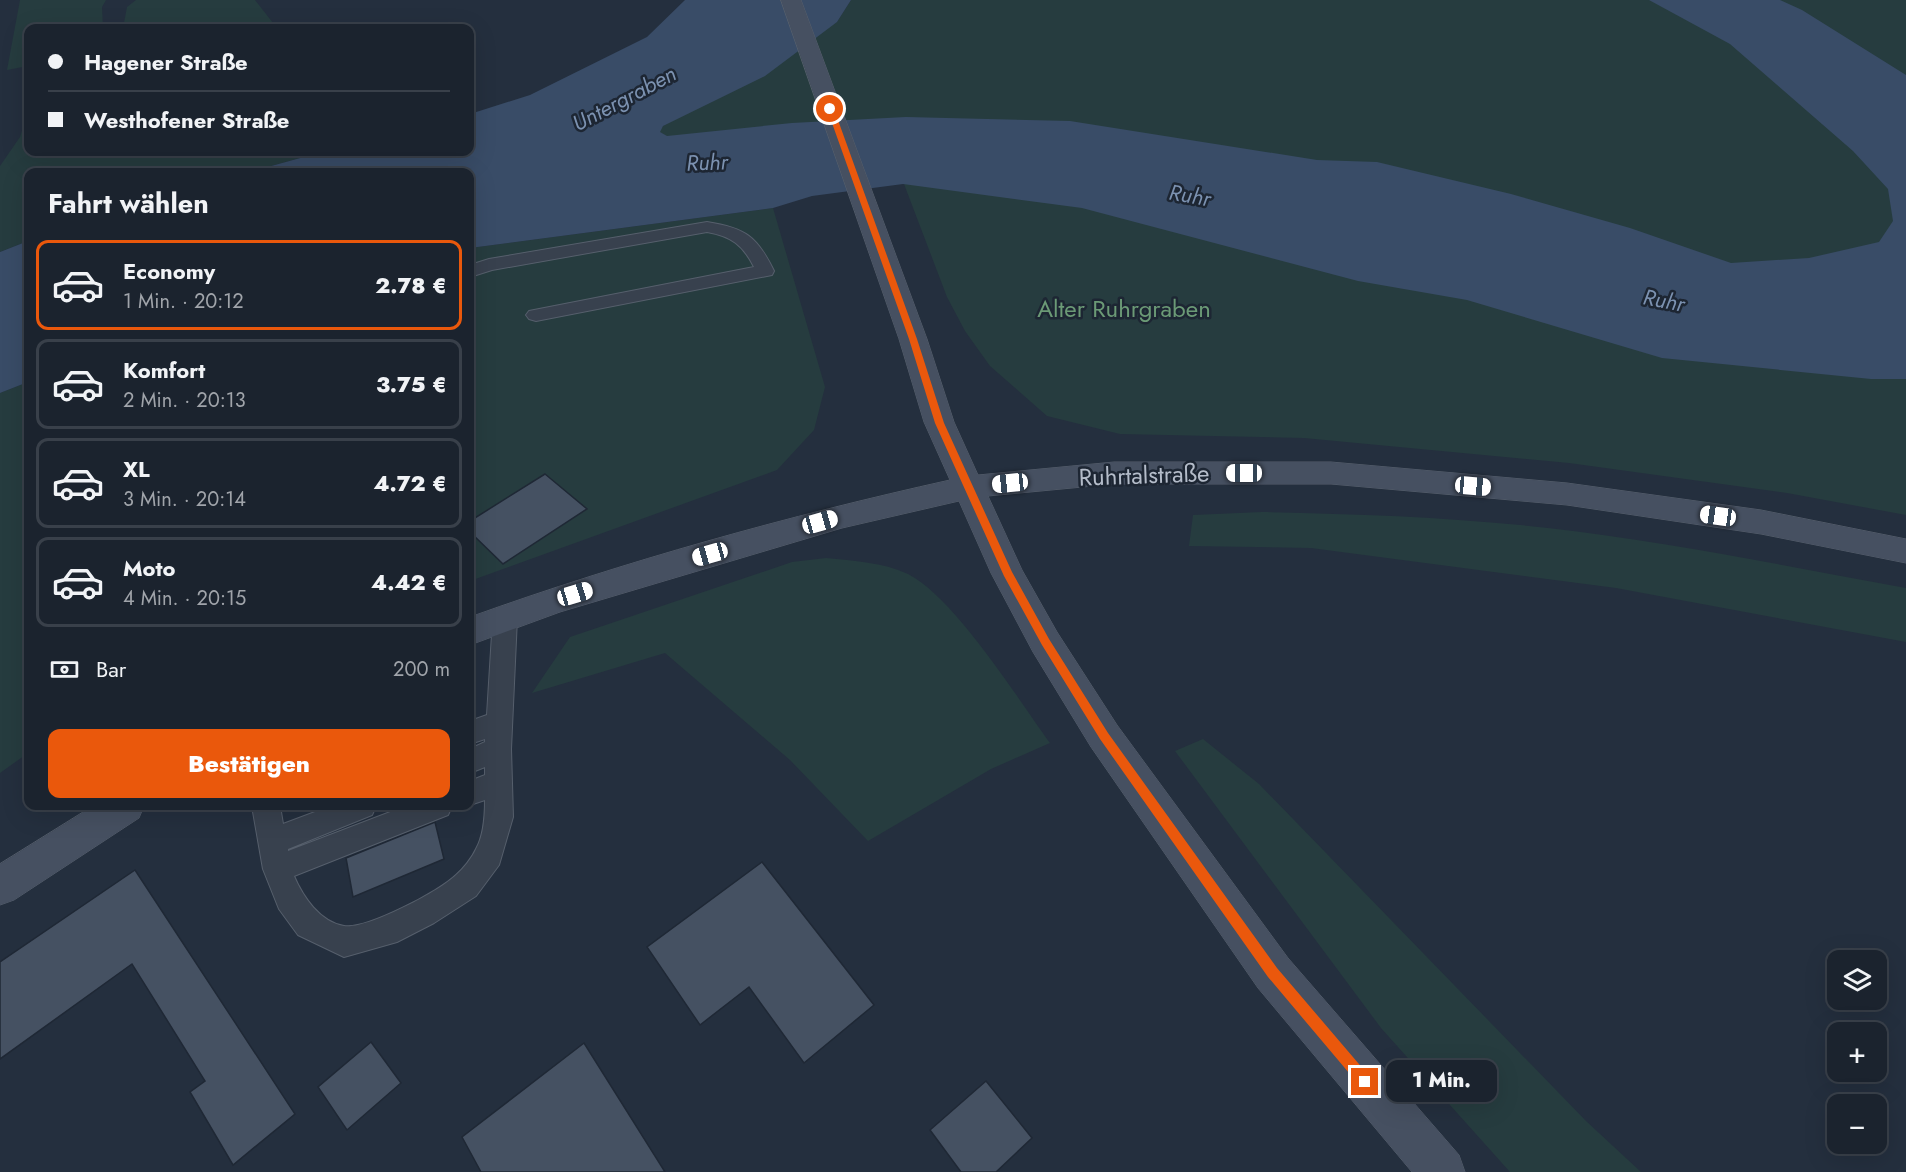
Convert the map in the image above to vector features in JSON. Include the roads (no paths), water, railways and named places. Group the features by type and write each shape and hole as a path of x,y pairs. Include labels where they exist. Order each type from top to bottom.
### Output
{"main road":[{"path":"791,0 913,339 939,423 1007,573 1045,642 1104,736 1273,973 1442,1172"},
{"name":"Ruhrtalstraße","path":"474,630 553,600 842,516 969,488 1114,473 1331,473 1567,494 1761,522 1906,551"},
{"path":"0,886 119,810"}],"lane":[{"path":"474,270 489,265 707,227 730,230 753,246 765,271 536,315"},
{"path":"271,810 274,856 289,899 309,925 344,942 386,932 424,913 466,886 489,855 499,817 498,749 505,618"},
{"path":"474,732 500,722"},
{"path":"474,759 498,749"},
{"path":"474,791 498,782"},
{"path":"274,856 355,810"},
{"path":"274,856 425,810"}],"water":[{"path":"685,0 851,0 837,22 765,76 663,126 660,132 667,136 792,123 906,117 1070,121 1317,160 1377,162 1511,194 1630,228 1731,263 1809,258 1879,242 1893,221 1888,189 1853,151 1730,44 1649,0 1780,0 1802,10 1906,75 1906,379 1871,379 1662,358 1467,300 1358,281 1082,208 903,184 812,196 773,208 474,247 474,168 264,168 307,156 474,156 474,113 530,95 647,37"},
{"path":"24,243 24,384 0,393 0,252"}],"water label":[{"name":"Untergraben","path":"624,98"},
{"name":"Ruhr","path":"707,162"},
{"name":"Ruhr","path":"1190,195"},
{"name":"Ruhr","path":"1664,300"}],"park label":[{"name":"Alter Ruhrgraben","path":"1124,308"}]}
